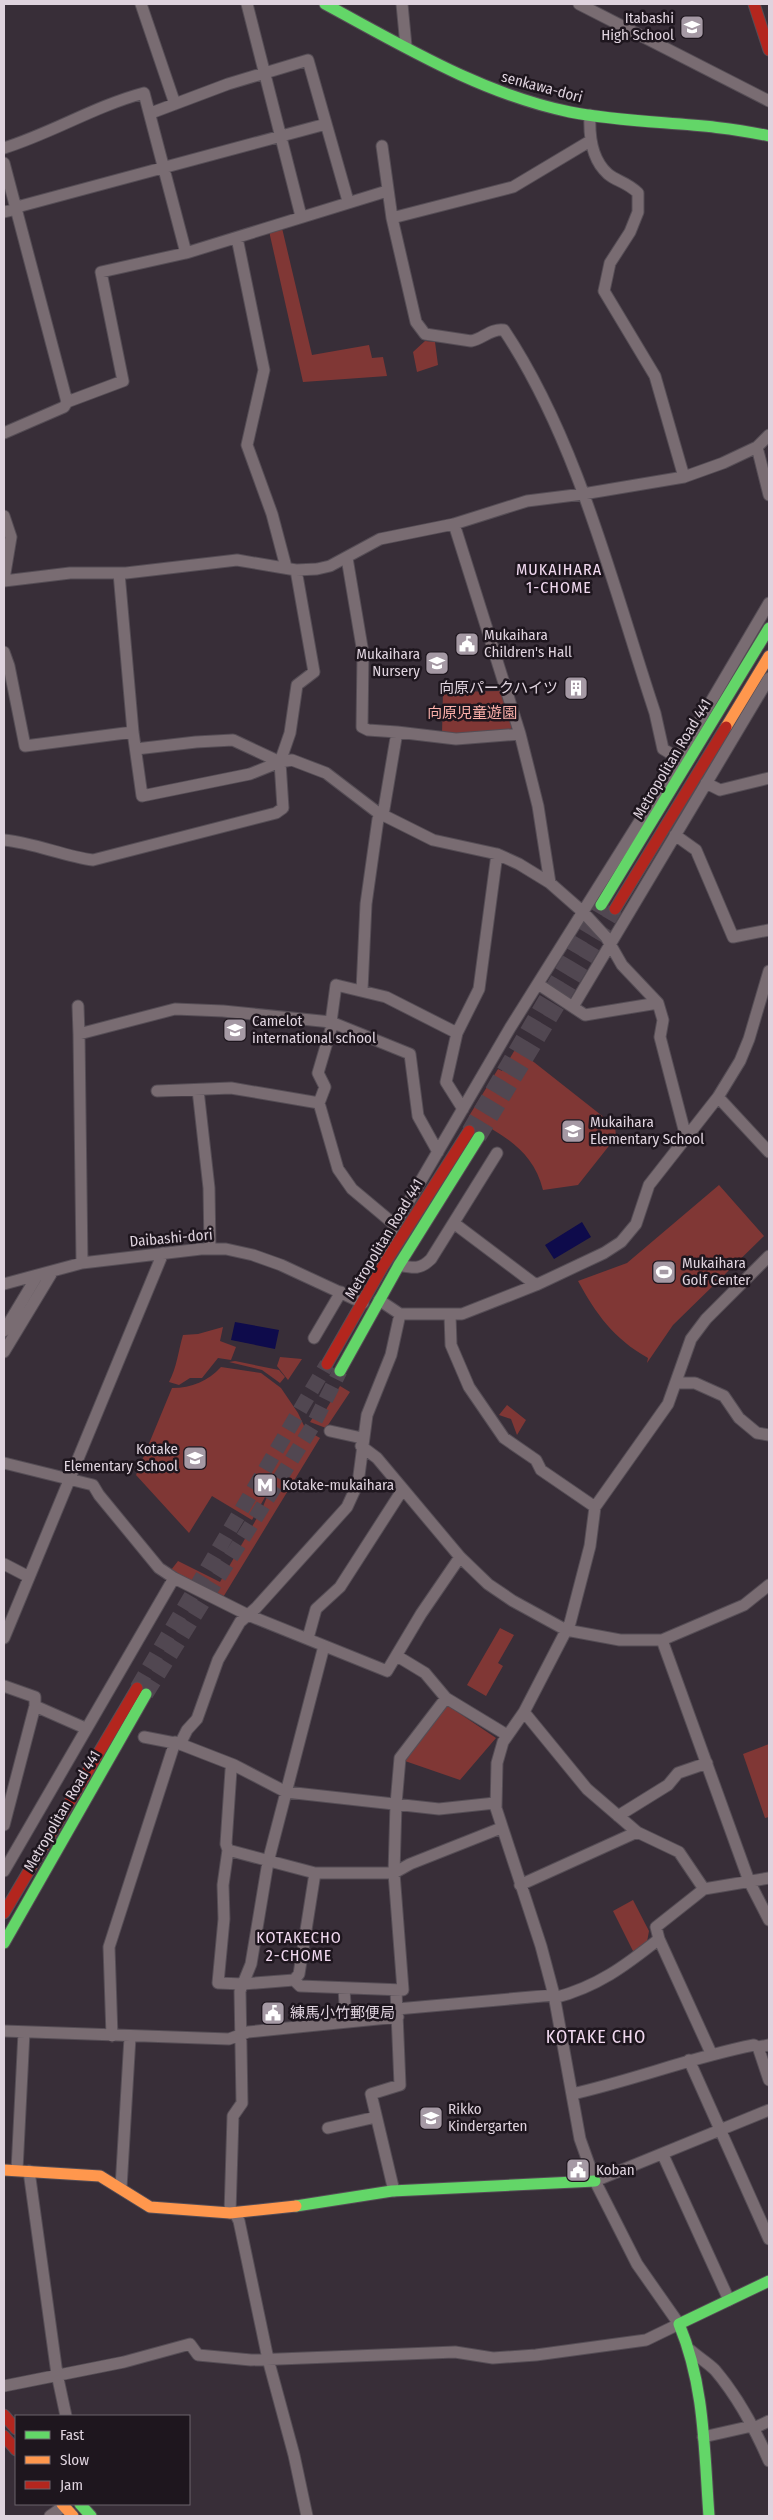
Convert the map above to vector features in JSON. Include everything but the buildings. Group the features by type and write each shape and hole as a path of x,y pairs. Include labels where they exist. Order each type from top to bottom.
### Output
{"main road":[{"name":"senkawa-dori","path":"325,4 492,89 553,108 590,115 740,128 769,136"},
{"path":"754,4 769,50"},
{"name":"Metropolitan Road 441","path":"601,906 769,628"},
{"name":"Metropolitan Road 441","path":"615,909 769,656"},
{"name":"Metropolitan Road 441","path":"327,1364 364,1303 383,1266 469,1131"},
{"name":"Metropolitan Road 441","path":"340,1371 399,1265 479,1137"},
{"name":"Metropolitan Road 441","path":"4,1913 141,1691 4,1943"},
{"path":"4,2170 100,2176 150,2207 232,2213 394,2191 595,2181"},
{"path":"709,2516 699,2382 690,2350 679,2324 769,2281"},
{"path":"4,2415 15,2428"},
{"path":"4,2436 15,2449"},
{"path":"63,2505 73,2516"},
{"path":"81,2505 91,2516"}],"street":[{"path":"141,4 175,104"},
{"path":"247,4 301,216"},
{"path":"402,4 406,46"},
{"path":"578,4 769,101"},
{"path":"151,113 264,71 308,60 348,201"},
{"path":"4,148 26,141 115,101 144,94 151,113 186,253"},
{"path":"590,115 590,141 598,160 608,175 629,183 638,193 638,212 630,232 610,263 604,291 655,376 684,477"},
{"path":"4,212 326,124"},
{"path":"392,218 513,187 590,141"},
{"path":"382,146 392,218 416,322 425,334 471,341 478,340 497,329 504,330 527,365 542,393 582,494 656,713 663,749 678,758"},
{"path":"4,162 68,402"},
{"path":"4,433 64,407 68,402 123,381 101,272 186,253 348,201 387,191"},
{"path":"4,840 27,842 75,857 93,860 276,813 283,808 280,762 290,733 298,685 314,672 291,568 247,445 264,370 237,238"},
{"path":"4,516 11,536 4,580 70,572 119,573 238,560 291,568 317,569 330,566 347,558 380,539 454,524 527,501 684,477 723,464 757,447 769,435"},
{"path":"757,447 769,495"},
{"path":"454,524 520,734 538,806 550,883"},
{"path":"347,558 363,653 362,727 368,730 456,739 520,734"},
{"path":"119,573 133,732 142,796 250,774 280,762 292,760 326,774 380,814 433,840 497,854 519,864 550,883 583,912 610,944 622,965 658,1003 662,1020 660,1037 686,1137"},
{"path":"383,1266 384,1244 395,1225 538,984 678,758 769,604"},
{"path":"4,652 9,666 25,746 133,732"},
{"path":"574,1005 769,678"},
{"path":"362,990 366,904 378,819 384,809 397,732"},
{"path":"136,749 186,742 233,740 280,762"},
{"path":"706,783 720,790 769,778"},
{"path":"675,835 696,850 733,937 769,930"},
{"path":"463,1109 446,1082 457,1033 479,990 497,854"},
{"path":"379,1300 400,1314 462,1314 536,1285 604,1253 621,1242 636,1224 649,1186 718,1097 740,1061 749,1039 769,971"},
{"path":"538,984 574,1005 574,1008 585,1015 658,1003"},
{"path":"395,1225 352,1189 338,1169 319,1103 325,1088 318,1073 332,1022 336,985 386,997 457,1033"},
{"path":"78,1006 82,1263"},
{"path":"79,1034 175,1009 273,1014 332,1022 410,1054 418,1116 438,1152"},
{"path":"157,1090 230,1088 319,1103"},
{"path":"198,1090 209,1188 210,1249"},
{"path":"718,1097 769,1152"},
{"path":"399,1265 416,1268 424,1266 431,1259 455,1224 497,1153"},
{"path":"455,1224 536,1285"},
{"name":"Daibashi-dori","path":"4,1284 82,1263 163,1253 226,1249 253,1255 364,1303"},
{"path":"4,1638 163,1253"},
{"path":"4,2386 124,2362 190,2344 198,2355 251,2360 455,2352 493,2358 536,2355 646,2340 679,2324 637,2264 595,2181 580,2139 554,1996 541,1946 501,1828 495,1803 498,1752 507,1735 524,1712 566,1630 591,1541 596,1507 668,1404 692,1339 706,1319 768,1263"},
{"path":"4,1352 53,1272"},
{"path":"4,1331 36,1276"},
{"path":"314,1338 341,1292"},
{"path":"112,2036 108,1947 178,1743 197,1719 218,1660 240,1622 346,1507 358,1483 367,1415 391,1355 400,1314"},
{"path":"450,1315 451,1345 469,1387 504,1438 536,1460 541,1470 596,1507"},
{"path":"676,1382 695,1384 724,1396 739,1418 757,1433 769,1435"},
{"path":"330,1432 362,1442 460,1557 494,1589 566,1630 620,1640 662,1640 744,1605 769,1585"},
{"path":"4,1463 71,1478 93,1485 99,1495 159,1568 174,1578 248,1615 386,1671 397,1656 421,1614 460,1557"},
{"path":"308,1638 316,1609 340,1587 403,1489"},
{"path":"4,1564 28,1577"},
{"path":"4,1871 85,1728 174,1578"},
{"path":"662,1640 750,1881 769,1920"},
{"path":"307,2516 294,2455 268,2359 239,2221 232,2213 233,2116 242,2103 240,1991 251,1964 268,1862 324,1646"},
{"path":"397,1656 425,1673 446,1698 507,1735"},
{"path":"4,1686 35,1697 35,1706 4,1824"},
{"path":"294,1980 300,1986 403,1990 394,1873 396,1804 400,1758 446,1698"},
{"path":"35,1706 85,1728"},
{"path":"524,1712 587,1789 638,1832 679,1852 704,1889"},
{"path":"144,1737 178,1743 234,1765 286,1792 446,1809 495,1803"},
{"path":"618,1816 668,1785 678,1773 707,1763"},
{"path":"234,1765 231,1770 226,1844 228,1850 223,1884 224,1919 218,1983 243,1984 294,1980 299,1974 315,1874"},
{"path":"228,1850 315,1874 394,1873 410,1864 501,1828"},
{"path":"520,1885 638,1832"},
{"path":"711,2053 659,1939 656,1927 704,1889 769,1878"},
{"path":"4,2031 130,2037 229,2039 248,2032 346,2022 397,2013 554,1996 579,1991 616,1972 659,1939"},
{"path":"344,1988 346,2022"},
{"path":"394,2191 371,2094 400,2085 396,1990"},
{"path":"17,2170 24,2032"},
{"path":"121,2188 130,2037"},
{"path":"572,2094 602,2087 711,2053 754,2045 764,2046 769,2080"},
{"path":"689,2060 769,2239"},
{"path":"595,2181 663,2155 769,2110"},
{"path":"328,2128 376,2117"},
{"path":"663,2155 729,2300"},
{"path":"29,2171 58,2374 66,2415"},
{"path":"690,2350 714,2369 753,2427 769,2461"},
{"path":"703,2437 753,2427 769,2421"},
{"path":"50,2516 63,2505"}],"green space":[{"path":"282,228 312,355 369,345 372,358 383,357 387,376 303,382 269,231"},
{"path":"425,341 435,342 438,365 417,372 413,352"},
{"name":"向原児童遊園","path":"501,691 512,727 509,731 456,735 442,734 443,692"},
{"path":"516,1048 615,1126 616,1137 578,1185 543,1190 532,1164 515,1145 469,1116 498,1069 502,1071"},
{"name":"Mukaihara Golf Center","path":"719,1185 764,1236 673,1325 647,1363 648,1358 625,1343 607,1325 578,1281 627,1263"},
{"path":"223,1327 220,1341 236,1347 231,1360 218,1358 202,1378 190,1378 179,1385 169,1382 176,1365 183,1335 198,1334"},
{"path":"280,1357 302,1359 288,1380 277,1366"},
{"path":"235,1361 279,1370 285,1377 280,1383 262,1370 229,1362"},
{"path":"221,1367 261,1373 281,1388 298,1413 306,1430 320,1438 222,1599 171,1570 178,1561 220,1582 261,1511 273,1483 252,1520 212,1496 189,1533 136,1475 172,1388 186,1387 199,1383"},
{"path":"340,1386 350,1392 326,1428 310,1422 317,1411 324,1413"},
{"path":"507,1405 526,1420 517,1435 511,1419 499,1415"},
{"path":"500,1628 514,1635 498,1663 503,1666 486,1696 467,1685"},
{"path":"447,1705 496,1738 460,1780 405,1761"},
{"path":"769,1744 769,1817 765,1818 743,1754"},
{"path":"633,1900 649,1931 647,1942 634,1953 613,1911"}],"shaded area":[{"path":"582,1222 591,1237 554,1259 545,1245"},
{"path":"235,1322 279,1330 275,1349 231,1340"}],"tunnel":[{"path":"469,1131 601,905"},
{"path":"479,1137 615,909"},
{"path":"137,1688 327,1364"},
{"path":"146,1694 312,1427 340,1371"}],"traffic: fast":[{"path":"325,4 444,67 474,81 537,104 595,116 719,128 769,136"},
{"path":"601,905 769,628"},
{"path":"340,1371 399,1265 479,1137"},
{"path":"4,1943 146,1694"},
{"path":"296,2206 392,2191 595,2181"},
{"path":"709,2516 699,2395 688,2347 679,2324 769,2281"},
{"path":"81,2505 91,2516"}],"traffic: slow":[{"path":"726,727 769,656"},
{"path":"4,2170 100,2176 150,2207 230,2213 296,2206"},
{"path":"63,2505 73,2516"}],"traffic: jam":[{"path":"754,4 769,50"},
{"path":"615,909 726,727"},
{"path":"327,1364 383,1266 469,1131"},
{"path":"4,1913 137,1688"},
{"path":"4,2415 15,2428"},
{"path":"4,2436 15,2449"}],"place":[{"name":"Itabashi High School","path":"692,27"},
{"name":"Mukaihara Children's Hall","path":"467,644"},
{"name":"Mukaihara Nursery","path":"437,663"},
{"name":"向原パークハイツ","path":"576,688"},
{"name":"Camelot international school","path":"235,1030"},
{"name":"Mukaihara Elementary School","path":"573,1131"},
{"name":"Mukaihara Golf Center","path":"664,1272"},
{"name":"Kotake Elementary School","path":"195,1458"},
{"name":"Kotake-mukaihara","path":"265,1485"},
{"name":"練馬小竹郵便局","path":"273,2013"},
{"name":"Rikko Kindergarten","path":"431,2118"},
{"name":"Koban","path":"578,2170"}],"district":[{"name":"MUKAIHARA 1-CHOME","path":"559,578"},
{"name":"KOTAKECHO 2-CHOME","path":"299,1946"},
{"name":"KOTAKE CHO","path":"596,2037"}]}
